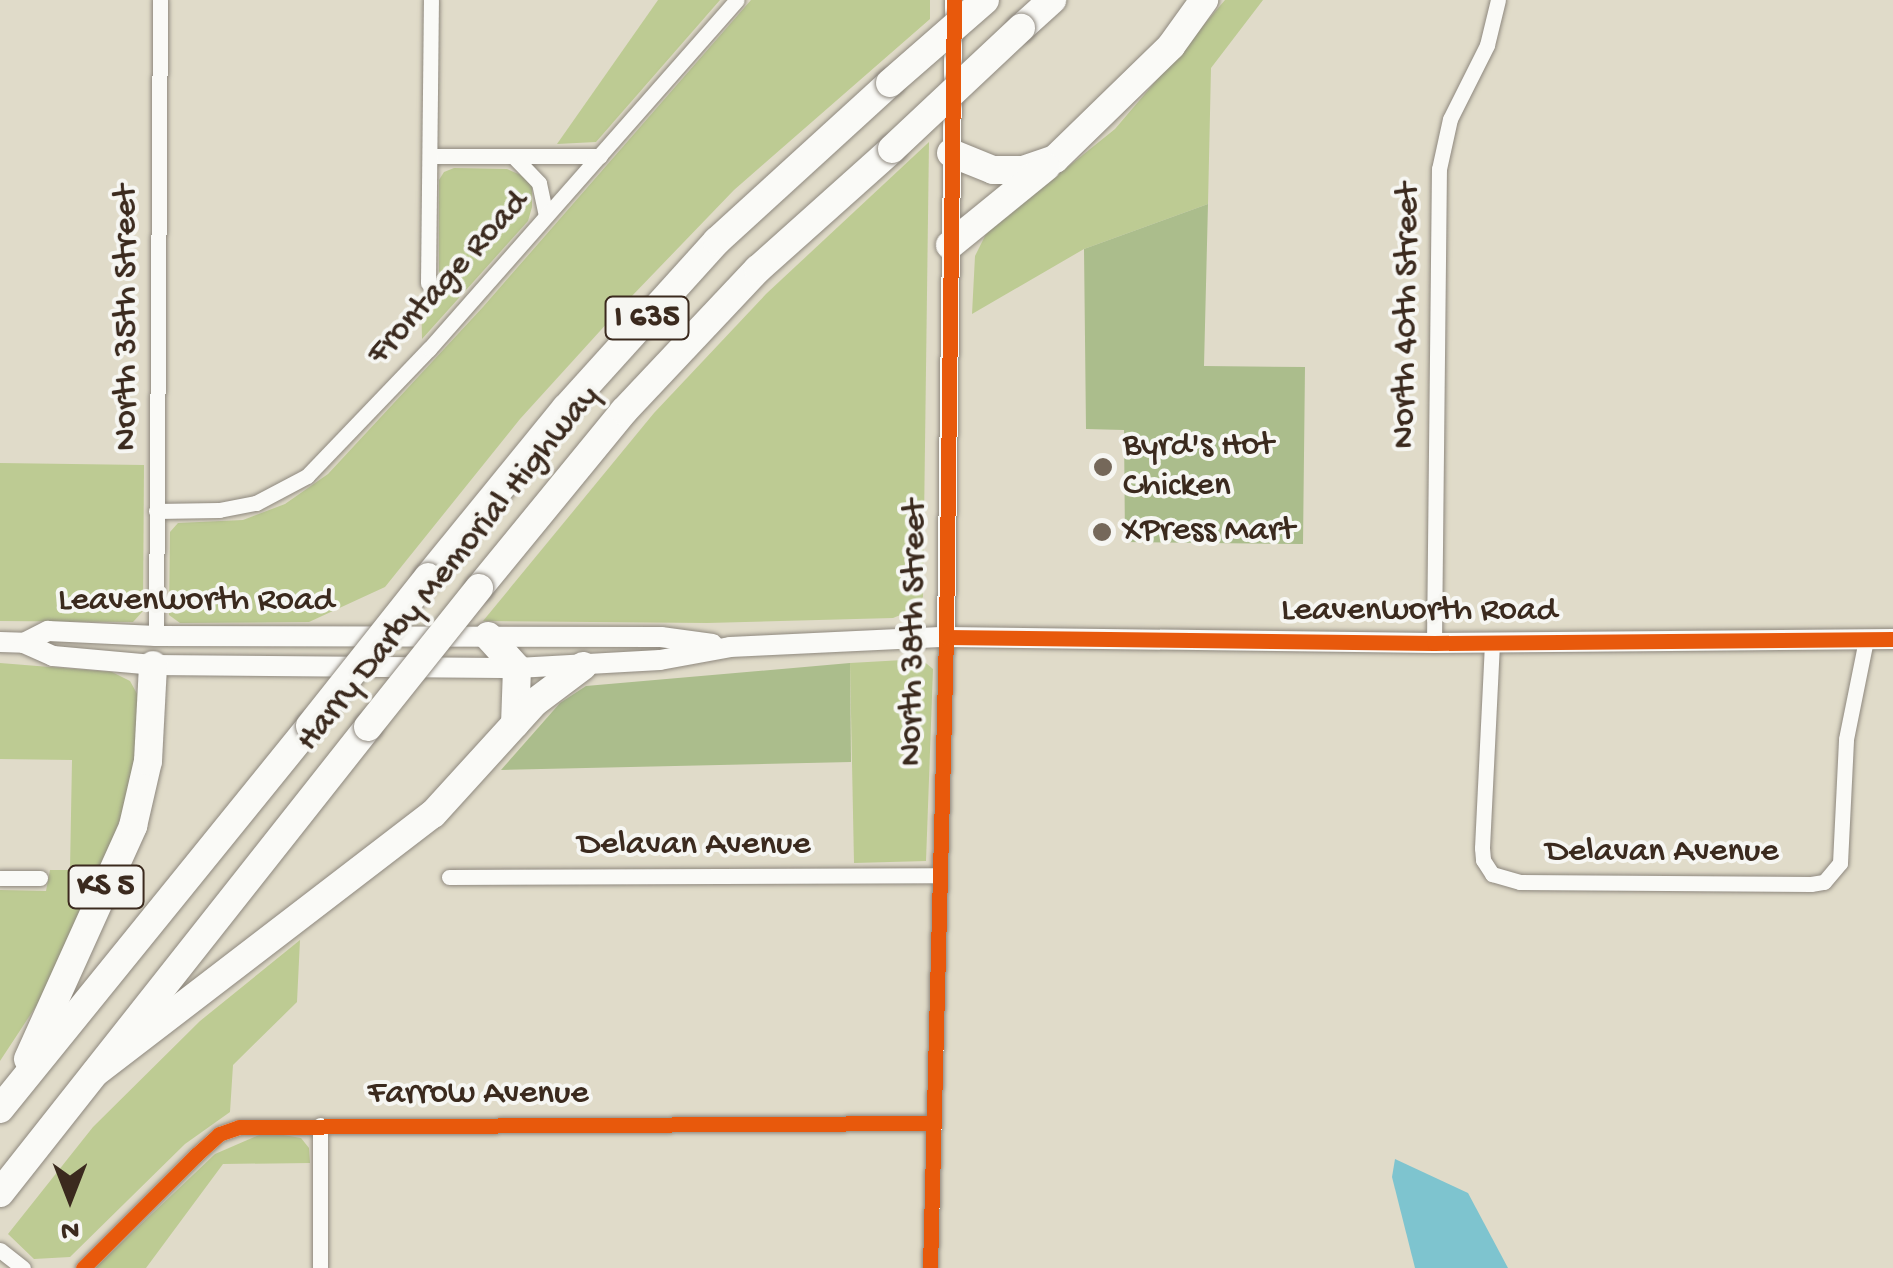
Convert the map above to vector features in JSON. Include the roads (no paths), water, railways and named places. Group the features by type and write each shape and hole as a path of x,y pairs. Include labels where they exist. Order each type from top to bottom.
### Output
{"highway":[{"name":"Harry Darby Memorial Highway","path":"5,1103 566,408 717,241 985,0"},
{"name":"Harry Darby Memorial Highway","path":"0,1193 368,727 624,411 758,269 1052,0"},
{"path":"950,245 1056,159 1171,46 1204,0"},
{"path":"951,153 992,170 1023,170 1056,159"},
{"path":"488,636 517,668 515,724"},
{"name":"KS 5","path":"5,1103 133,826 148,761 153,665"},
{"path":"96,1073 433,814 552,685 583,666"}],"main road":[{"name":"Leavenworth Road","path":"24,643 48,630 156,636 661,637 730,647"},
{"name":"KS 5","path":"153,665 156,636"},
{"name":"Leavenworth Road","path":"0,642 24,643 53,656 153,665 517,668 660,660 730,647 946,637 1434,643 1893,640"}],"street":[{"name":"North 35th Street","path":"156,636 160,0"},
{"path":"428,283 432,0"},
{"name":"Frontage Road","path":"156,511 219,510 256,503 307,476 546,216 737,0"},
{"name":"North 38th Street","path":"930,1268 930,1123 946,637 954,0"},
{"name":"North 40th Street","path":"1434,643 1439,169 1450,119 1486,45 1498,0"},
{"path":"431,156 600,156"},
{"path":"514,156 538,183 546,216"},
{"name":"Delavan Avenue","path":"1492,643 1482,848 1492,874 1520,882 1811,884 1831,876 1840,863 1846,739 1866,640"},
{"name":"Delavan Avenue","path":"449,877 939,875"},
{"path":"0,878 40,878"},
{"name":"Farrow Avenue","path":"83,1268 220,1134 264,1124 930,1123"},
{"path":"320,1126 320,1268"},
{"path":"0,1250 20,1266"}],"water":[{"path":"1395,1159 1468,1193 1508,1268 1415,1268 1392,1177"}],"place":[{"name":"Byrd's Hot Chicken","path":"1103,467"},
{"name":"XPress Mart","path":"1102,532"}]}
